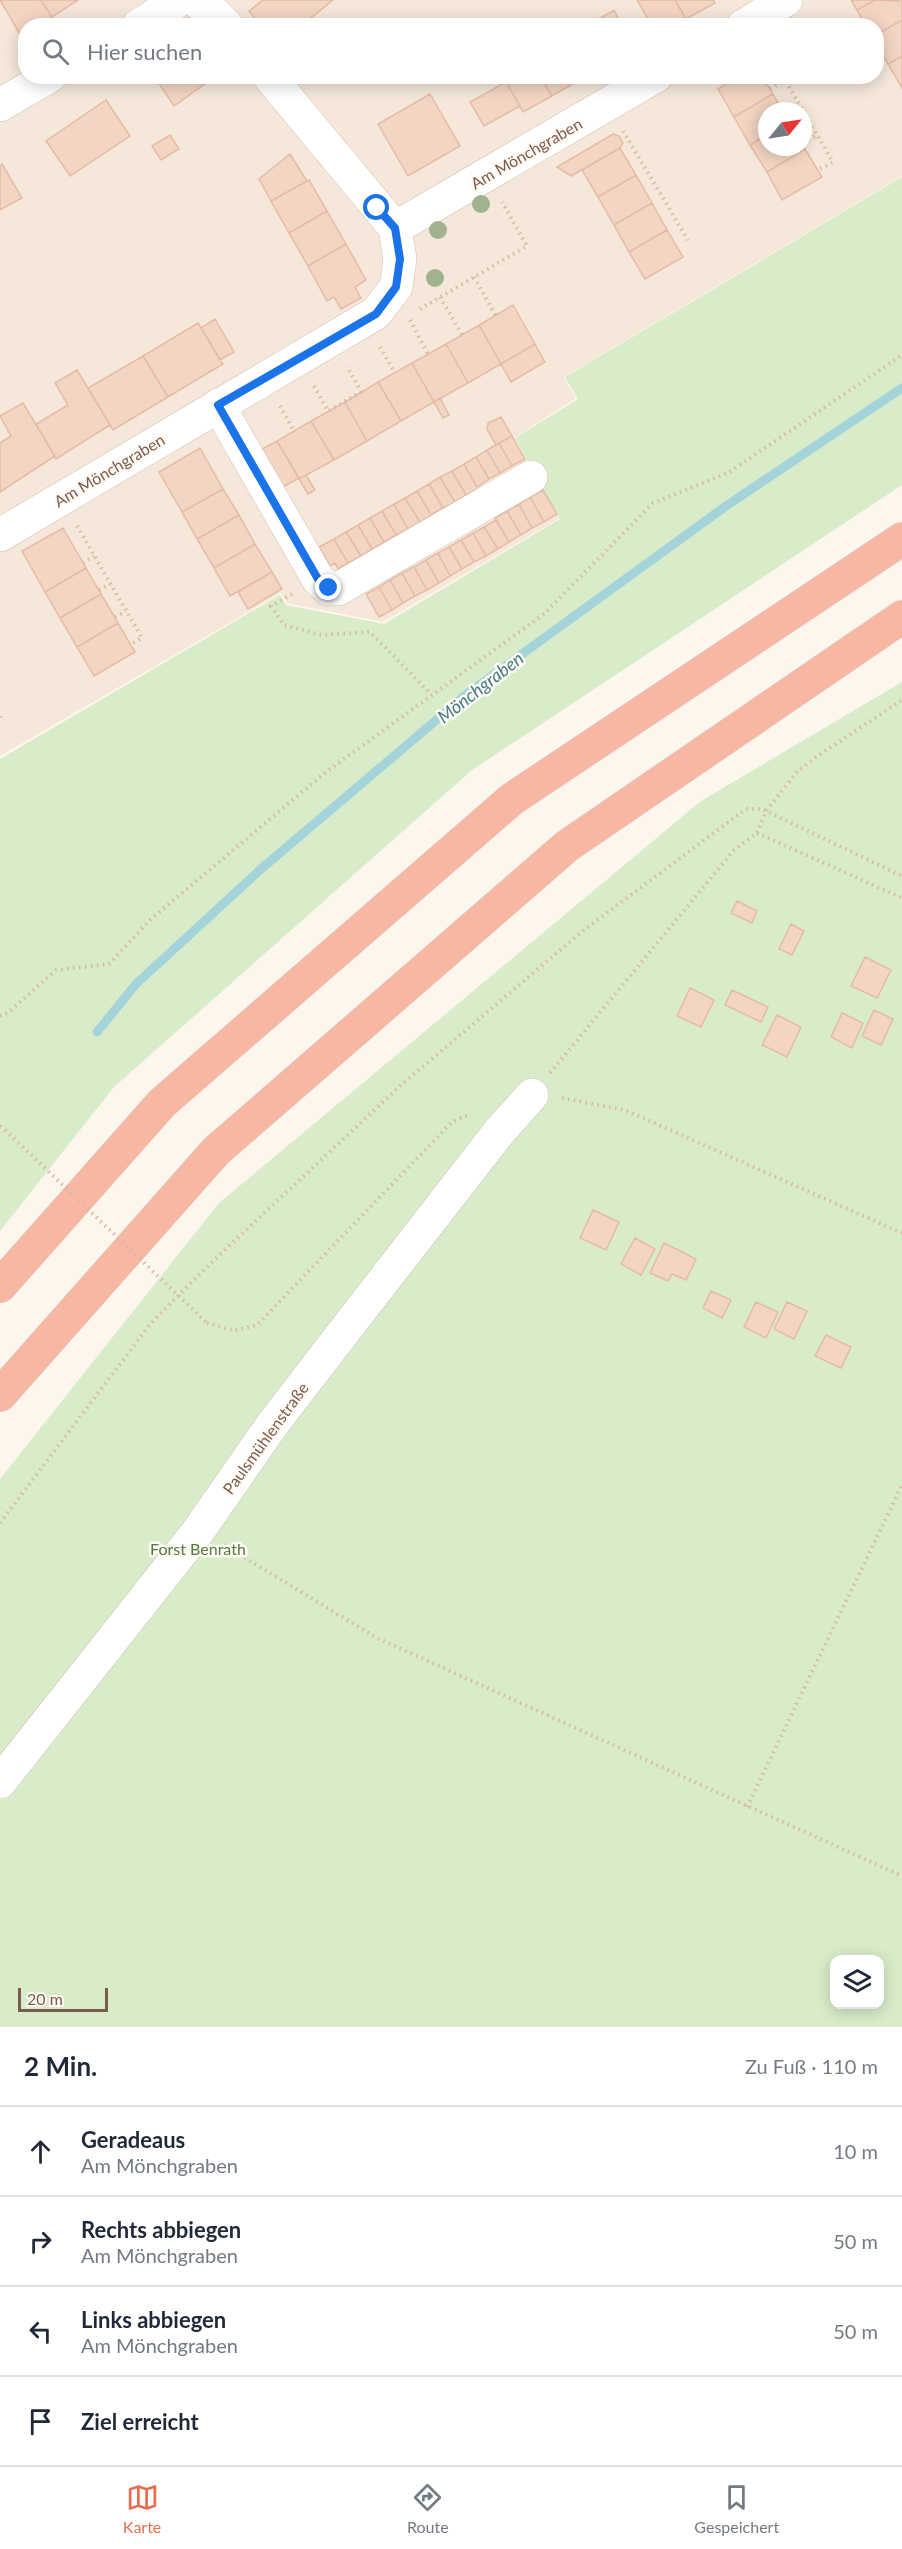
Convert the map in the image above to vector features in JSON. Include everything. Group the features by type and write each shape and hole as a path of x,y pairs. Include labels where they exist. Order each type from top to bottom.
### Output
{"highway":[{"path":"0,1286 162,1103 512,799 902,539"},
{"path":"0,1395 216,1151 567,846 902,617"}],"street":[{"path":"151,18 179,0"},
{"path":"194,0 219,18"},
{"path":"756,18 786,0"},
{"path":"0,105 36,84"},
{"path":"276,84 395,228"},
{"name":"Am Mönchgraben","path":"0,535 376,314 396,287 400,259 395,228 643,84"},
{"path":"218,405 328,584 531,477"},
{"name":"Paulsmühlenstraße","path":"0,1782 200,1530 272,1425 348,1325 499,1132 532,1095"}],"path":[{"path":"770,89 776,84"},
{"path":"787,84 798,102"},
{"path":"608,105 688,240"},
{"path":"812,127 833,162 818,170"},
{"path":"812,138 817,135"},
{"path":"474,277 496,315"},
{"path":"440,297 462,335"},
{"path":"408,316 428,354"},
{"path":"379,345 395,373"},
{"path":"0,1016 9,1012 57,970 109,964 150,920 308,786 431,694 544,614 653,503 728,473 902,355"},
{"path":"313,384 328,411 337,407 361,392 346,365"},
{"path":"279,404 294,431"},
{"path":"61,499 142,638 130,645"},
{"path":"83,563 94,556"},
{"path":"99,590 110,584"},
{"path":"328,584 271,606 284,626 322,635 370,632 431,694"},
{"path":"115,618 126,611"},
{"path":"532,1095 734,850 757,833 766,811 797,772 902,700"},
{"path":"0,1523 151,1323 213,1261 400,1086 584,930 746,810 766,811 902,876"},
{"path":"757,833 902,898"},
{"path":"532,1095 625,1110 902,1233"},
{"path":"0,1126 207,1323 234,1330 257,1326 419,1155"},
{"path":"747,1807 902,1485"},
{"path":"200,1530 375,1637 902,1876"}],"shaded area":[{"path":"0,0 902,0 902,176 564,377 576,398 514,438 560,518 383,622 287,603 281,593 0,756"}],"green space":[{"path":"902,177 902,485 472,770 114,1087 0,1231 0,759 280,595 286,605 384,624 560,519 515,438 578,399 565,377"},
{"name":"Forst Benrath","path":"902,682 902,2027 0,2027 0,1479 219,1203 701,801"}],"building":[{"path":"0,0 41,0 52,17 18,18 18,31"},
{"path":"41,0 78,0 52,17"},
{"path":"263,0 333,0 311,18 255,18 249,11"},
{"path":"637,0 675,0 685,18 647,18"},
{"path":"675,0 713,0 715,3 688,18 685,18"},
{"path":"851,0 875,0 857,10"},
{"path":"875,0 902,1 902,20 884,30 884,18 862,18 857,10"},
{"path":"614,10 618,18 600,18"},
{"path":"902,20 902,56 888,64 884,57 884,30"},
{"path":"902,56 902,88 888,64"},
{"path":"159,84 205,84 174,106"},
{"path":"502,84 507,84 520,106 484,126 470,102"},
{"path":"507,84 545,84 552,96 523,112"},
{"path":"545,84 573,84 552,96"},
{"path":"726,84 767,84 773,94 734,117 718,89"},
{"path":"430,94 460,146 408,176 378,124"},
{"path":"773,94 777,102 759,102"},
{"path":"106,100 130,136 70,176 46,141"},
{"path":"758,103 758,140 750,145 734,117"},
{"path":"613,134 619,136 623,143 620,148 571,176 557,167"},
{"path":"170,135 179,149 161,160 152,146"},
{"path":"758,140 758,156 793,156 767,172 750,145"},
{"path":"620,148 636,175 598,197 582,170"},
{"path":"290,154 307,181 271,201 259,179"},
{"path":"793,156 809,156 822,177 782,200 767,172"},
{"path":"2,164 22,198 0,210 0,165"},
{"path":"636,175 652,203 614,225 598,197"},
{"path":"309,180 327,211 289,233 271,201"},
{"path":"652,203 667,230 629,252 614,225"},
{"path":"327,211 346,244 308,266 289,233"},
{"path":"667,230 683,257 645,279 629,252"},
{"path":"346,244 366,280 355,287 361,298 341,309 334,297 327,301 308,266"},
{"path":"513,305 535,344 501,364 479,325"},
{"path":"215,319 234,352 220,360 201,328"},
{"path":"198,323 223,364 168,397 143,356"},
{"path":"479,325 501,364 468,383 446,344"},
{"path":"446,344 468,383 434,402 412,363"},
{"path":"535,344 545,362 511,382 501,364"},
{"path":"143,356 168,397 113,430 88,388"},
{"path":"412,363 434,402 401,421 378,382"},
{"path":"77,370 110,425 56,459 36,424 68,405 55,383"},
{"path":"378,382 401,421 367,441 345,402"},
{"path":"440,398 449,415 443,418 434,402"},
{"path":"345,402 367,441 334,460 311,421"},
{"path":"23,403 55,456 0,492 0,443 11,436 0,416"},
{"path":"501,417 512,436 496,445 487,429 488,423"},
{"path":"311,421 334,460 299,479 277,441"},
{"path":"512,436 525,459 512,466 499,443"},
{"path":"277,441 299,478 283,487 262,449"},
{"path":"499,443 512,466 500,473 487,450"},
{"path":"200,448 223,489 182,512 159,472"},
{"path":"487,450 500,473 489,479 476,457"},
{"path":"476,457 489,479 477,487 464,464"},
{"path":"464,464 478,489 466,495 452,471"},
{"path":"452,471 466,495 455,502 440,477"},
{"path":"306,475 315,490 308,494 299,479"},
{"path":"440,477 455,502 443,508 429,484"},
{"path":"429,484 443,508 431,515 417,491"},
{"path":"223,489 239,515 197,539 182,512"},
{"path":"543,490 557,514 544,522 530,497"},
{"path":"417,491 431,515 420,522 405,498"},
{"path":"530,497 544,522 532,528 519,504"},
{"path":"405,498 420,522 408,529 394,504"},
{"path":"394,504 408,529 396,535 382,511"},
{"path":"519,504 532,528 521,535 507,511"},
{"path":"382,511 396,535 384,542 370,518"},
{"path":"507,511 521,535 509,542 495,518"},
{"path":"239,515 255,544 214,568 197,539"},
{"path":"370,518 384,542 372,549 358,525"},
{"path":"496,520 509,542 498,549 484,527"},
{"path":"358,525 372,549 361,556 346,532"},
{"path":"484,527 498,549 486,556 473,533"},
{"path":"63,528 86,568 45,592 22,551"},
{"path":"346,532 361,556 348,563 334,539"},
{"path":"473,533 486,556 474,562 461,540"},
{"path":"334,539 348,563 338,569 335,563 330,566 319,547"},
{"path":"461,540 474,562 462,569 449,547"},
{"path":"255,544 272,572 230,596 214,568"},
{"path":"449,547 462,569 450,576 438,553"},
{"path":"438,553 450,576 439,583 426,560"},
{"path":"426,560 439,583 427,590 414,567"},
{"path":"414,567 427,590 415,596 402,573"},
{"path":"86,568 101,594 60,618 45,592"},
{"path":"272,572 282,589 248,609 238,592"},
{"path":"402,573 415,596 403,603 390,580"},
{"path":"390,580 403,603 392,610 379,587"},
{"path":"379,587 392,610 379,617 366,594"},
{"path":"101,594 118,623 77,647 60,618"},
{"path":"118,623 135,652 94,676 77,647"},
{"path":"737,901 757,911 752,923 731,913"},
{"path":"791,924 804,931 792,955 779,949"},
{"path":"865,957 891,970 877,998 851,986"},
{"path":"690,988 714,1000 701,1027 677,1016"},
{"path":"732,990 768,1007 761,1022 725,1005"},
{"path":"874,1010 893,1019 881,1045 862,1036"},
{"path":"842,1013 863,1023 852,1048 831,1037"},
{"path":"777,1015 801,1027 787,1057 762,1045"},
{"path":"593,1210 619,1222 606,1250 580,1238"},
{"path":"635,1238 655,1249 641,1275 621,1264"},
{"path":"664,1243 696,1259 686,1280 672,1274 668,1281 650,1273"},
{"path":"711,1291 731,1300 722,1318 703,1308"},
{"path":"756,1302 778,1312 766,1338 744,1327"},
{"path":"787,1302 807,1311 794,1339 774,1329"},
{"path":"826,1335 851,1347 841,1368 815,1356"}],"waterway":[{"name":"Mönchgraben","path":"97,1032 136,984 261,869 467,694 726,506 902,388"}],"route":[{"path":"329,588 318,579 218,405 376,314 396,287 400,259 395,228 377,208"}]}
